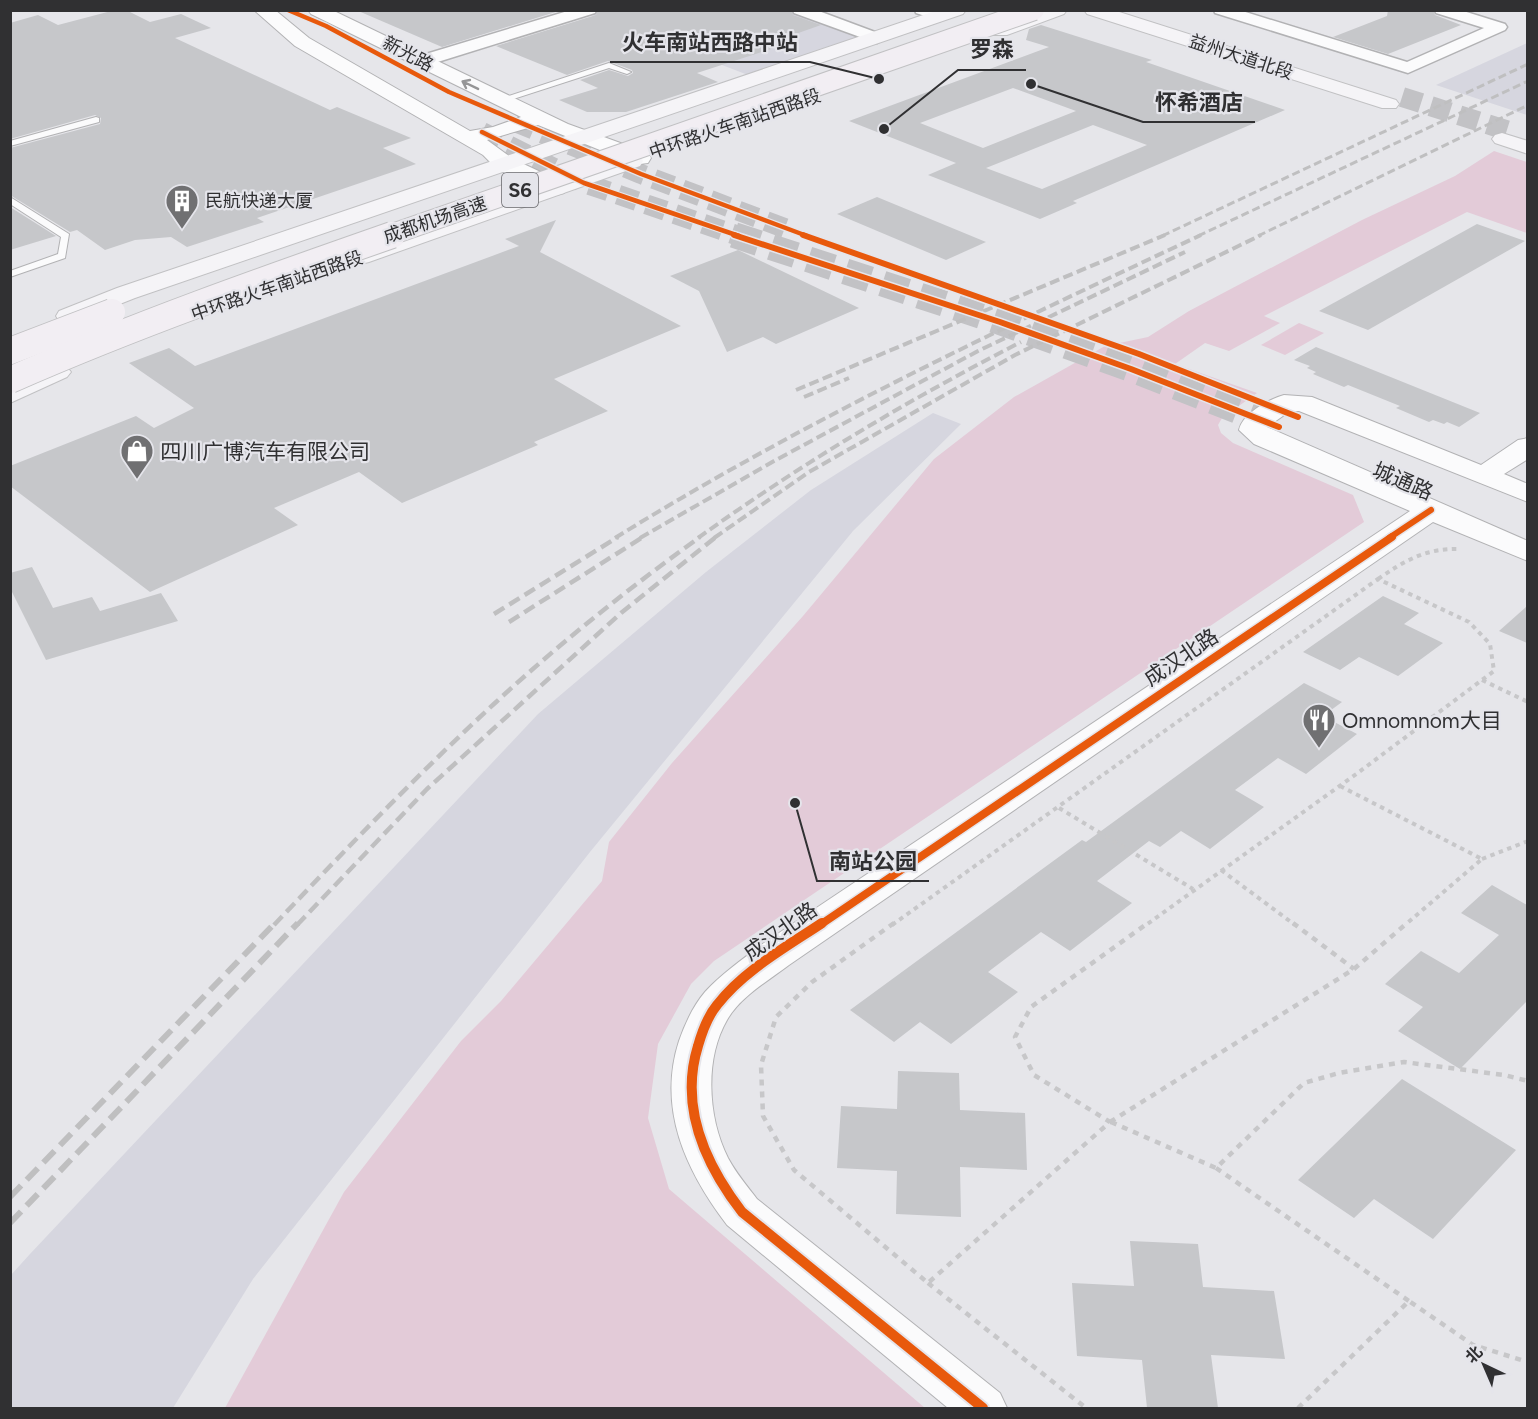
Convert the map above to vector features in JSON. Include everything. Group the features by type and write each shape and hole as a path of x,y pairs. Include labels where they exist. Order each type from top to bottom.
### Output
{"highway":[{"name":"成都机场高速","path":"10,351 168,291 981,10"},
{"name":"成都机场高速","path":"10,380 97,342 223,294 1034,10"}],"main road":[{"path":"263,10 302,42 474,135 505,164 556,188"},
{"name":"新光路","path":"288,10 326,26 427,82 515,122"},
{"path":"317,10 561,128 588,136 640,158"},
{"name":"中环路火车南站西路段","path":"10,395 137,336 1058,10"},
{"name":"益州大道北段","path":"1094,10 1395,100 1124,10"},
{"name":"中环路火车南站西路段","path":"10,339 126,294 877,38 940,12"},
{"path":"474,135 498,132 539,117"},
{"path":"1527,494 1303,403 1284,404 1254,424 1253,430 1264,438 1527,552"},
{"name":"城通路","path":"1527,514 1288,422 1527,534"},
{"path":"1484,475 1527,446"},
{"name":"成汉北路","path":"983,1408 742,1212 723,1189 704,1153 698,1136 693,1119 690,1091 700,1037 711,1013 728,993 775,955 1431,510"}],"street":[{"path":"422,61 589,10"},
{"path":"800,10 877,38"},
{"path":"1221,10 1408,68 1499,27 1442,10"},
{"path":"1267,24 1293,14"}],"lane":[{"path":"501,100 609,65 627,72"},
{"path":"10,144 96,120"},
{"path":"10,200 66,236 62,256 10,274"}],"path":[{"path":"1086,1408 928,1283 794,1170 763,1116 761,1065 776,1017 812,982 1059,808 1245,671 1418,553 1441,547"},
{"path":"1378,579 1469,622 1490,644 1494,671 1340,786 1031,1007 1015,1037 1034,1075 1110,1122 1216,1168 1473,1345 1527,1362"},
{"path":"1482,680 1527,702"},
{"path":"1340,786 1482,860"},
{"path":"1059,808 1193,889"},
{"path":"928,1283 1110,1122 1354,969 1482,860 1527,841"},
{"path":"1221,870 1354,969"},
{"path":"1216,1168 1304,1083 1339,1073 1404,1062 1504,1075 1527,1081"},
{"path":"1298,1408 1409,1300"}],"shaded area":[{"path":"600,10 814,11 877,32 748,75 589,14"},
{"path":"1527,43 1527,115 1436,85"},
{"path":"1494,151 1527,162 1527,233 1467,212 1264,316 1280,323 1229,351 1205,343 1175,364 1257,393 1222,418 1218,425 1221,433 1233,443 1353,495 1364,522 714,961 691,984 658,1044 648,1118 669,1189 925,1408 225,1408 344,1192 461,1041 501,1001 602,881 609,842 672,763 803,616 934,459 1014,397 1105,346 1148,337 1189,311 1362,220 1455,176"},
{"path":"1299,323 1324,333 1285,355 1261,345"},
{"path":"933,413 961,424 853,531 590,852 253,1279 173,1408 11,1408 11,1275 30,1254 538,714 706,572 811,490"}],"building":[{"path":"115,10 126,10 150,22 181,14 211,28 175,38 330,110 337,107 411,138 383,148 416,164 257,218 264,222 187,247 171,237 135,240 105,250 77,230 70,232 10,195 10,148 100,124 101,118 95,115 10,139 10,23 38,15 58,25"},
{"path":"356,10 562,10 442,47"},
{"path":"598,10 791,10 793,15 821,25 787,37 796,41 697,73 718,82 626,112 587,112 559,100 598,88 580,80 609,70 628,76 633,73 632,70 608,61 567,75 496,46 596,15"},
{"path":"1388,10 1433,10 1435,15 1461,25 1388,54 1333,37 1387,16"},
{"path":"1041,25 1152,60 1146,62 1285,110 1073,201 1077,203 1040,219 928,175 956,163 849,121 1049,47 1026,40 1029,29","holes":["1013,88 1076,111 983,148 920,123","1093,125 1147,145 1042,189 986,168"]},
{"path":"877,197 986,242 946,260 837,214"},
{"path":"10,207 56,236 10,250"},
{"path":"556,220 540,252 681,326 554,379 608,411 534,442 538,445 402,503 359,472 274,508 298,525 150,592 10,486 10,466 136,416 154,428 194,408 129,363 169,348 195,366 519,246 505,239"},
{"path":"1477,224 1525,241 1368,330 1319,311"},
{"path":"738,250 859,308 776,344 763,337 727,352 699,291 670,276"},
{"path":"1316,347 1480,413 1459,427 1447,422 1444,424 1433,420 1429,422 1396,408 1400,406 1313,374 1316,372 1307,368 1310,366 1294,360"},
{"path":"32,567 53,608 92,597 100,611 161,593 178,621 46,660 10,588 10,573"},
{"path":"1383,596 1419,613 1404,624 1443,643 1398,676 1359,657 1340,670 1303,652"},
{"path":"1527,606 1527,643 1499,631"},
{"path":"1304,683 1342,702 1323,716 1357,734 1306,774 1278,758 1235,790 1264,807 1210,849 1181,831 1160,847 1149,841 1097,881 1132,903 1070,951 1041,932 988,972 1018,992 951,1044 920,1022 894,1042 850,1010 1082,840 1086,842"},
{"path":"1492,885 1527,905 1527,1001 1460,1069 1398,1031 1423,1007 1385,984 1421,951 1459,973 1499,935 1461,913"},
{"path":"898,1071 959,1073 960,1110 1025,1113 1027,1170 960,1167 961,1217 896,1214 897,1171 837,1168 841,1106 897,1109"},
{"path":"1402,1079 1516,1150 1433,1239 1374,1199 1354,1218 1298,1180"},
{"path":"1130,1241 1198,1244 1203,1287 1274,1291 1285,1359 1211,1355 1218,1408 1147,1408 1142,1360 1077,1356 1072,1283 1134,1286"}],"tunnel":[{"path":"1402,97 1515,133"},
{"path":"515,122 641,174 787,229"},
{"path":"482,132 584,183 739,236"},
{"path":"734,235 1000,322 1131,369 1279,427"}],"railway":[{"path":"1162,236 1528,64"},
{"path":"1198,236 1528,81"},
{"path":"1258,236 1528,105"},
{"path":"796,390 1165,235"},
{"path":"615,538 686,495 830,416 977,341 1201,235"},
{"path":"714,538 809,472 1015,355 1261,235"},
{"path":"640,538 774,461 978,351 1185,252"},
{"path":"698,538 776,484 856,434 1021,342"},
{"path":"804,397 849,378"},
{"path":"494,614 618,537"},
{"path":"509,622 643,537"},
{"path":"274,925 410,784 495,703 595,617 700,537"},
{"path":"297,925 427,789 621,613 716,537"},
{"path":"10,1197 275,923"},
{"path":"10,1223 298,923"}],"cycle path":[{"path":"288,10 326,26 449,92 641,174 775,225 1139,354 1298,417"},
{"path":"482,132 584,183 637,203 1000,322 1131,369 1279,427"},
{"path":"983,1408 742,1212 728,1194 706,1157 694,1117 691,1096 692,1074 702,1032 717,1004 749,974 775,955 1431,510"}],"place":[{"name":"火车南站西路中站","path":"879,79"},
{"name":"怀希酒店","path":"1031,84"},
{"name":"罗森","path":"884,129"},
{"name":"民航快递大厦","path":"182,230"},
{"name":"四川广博汽车有限公司","path":"137,480"},
{"name":"Omnomnom大目","path":"1319,749"},
{"name":"南站公园","path":"795,803"}]}
